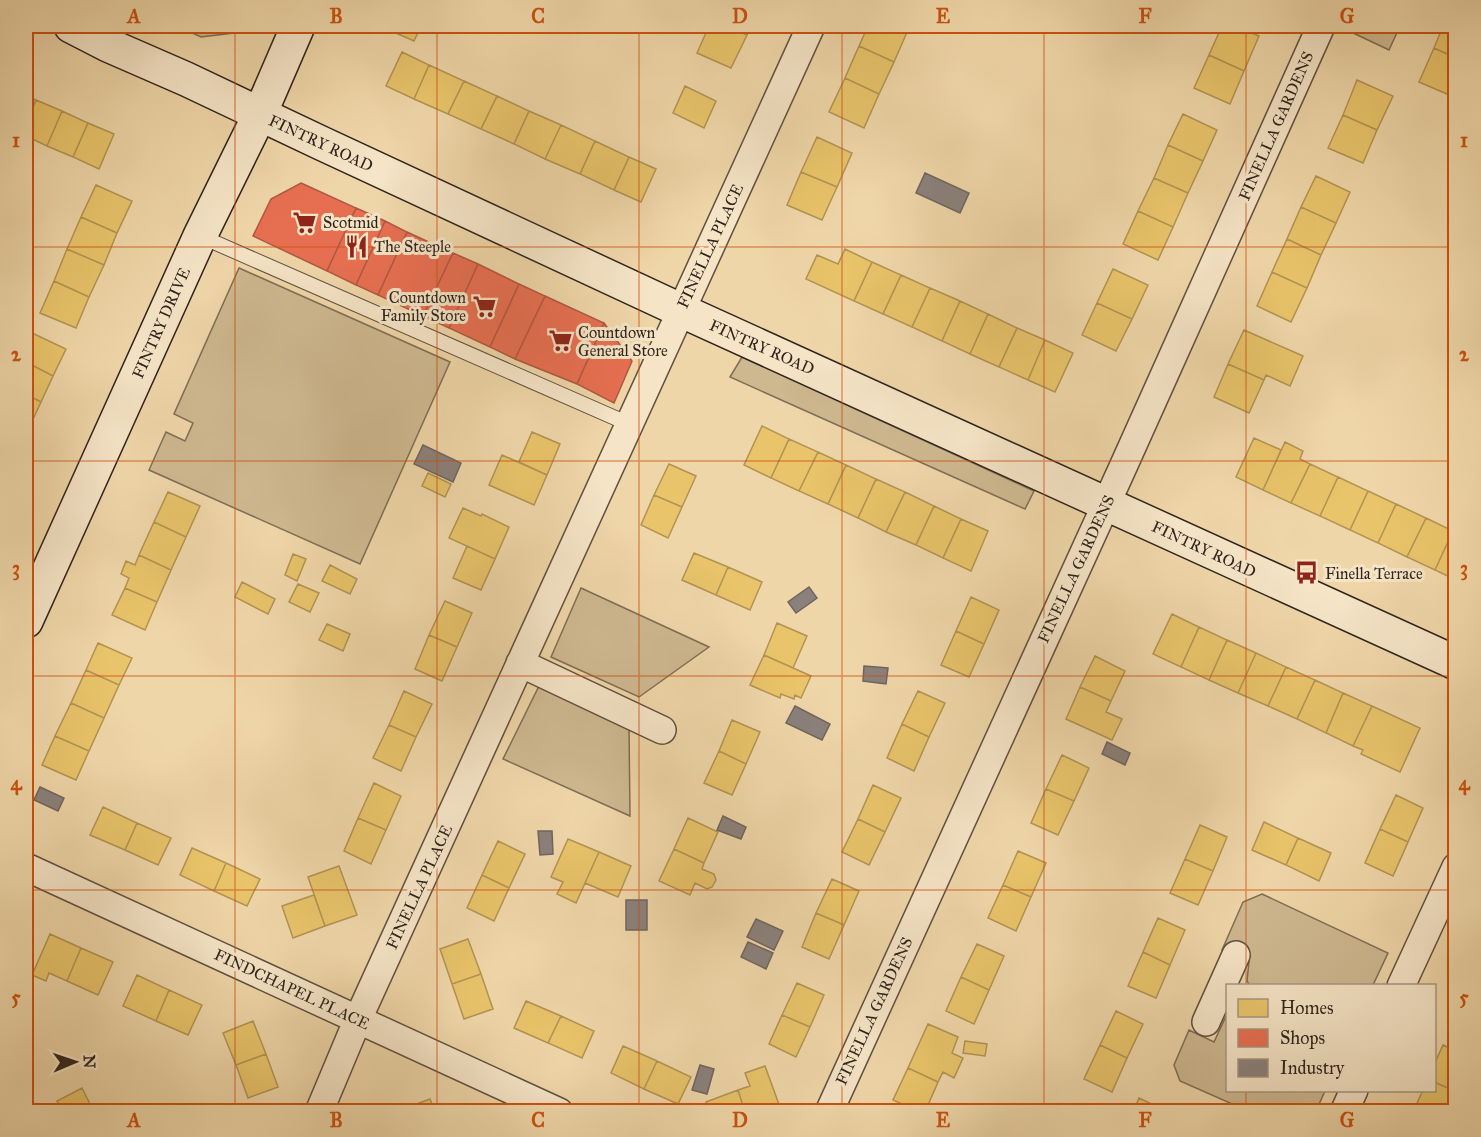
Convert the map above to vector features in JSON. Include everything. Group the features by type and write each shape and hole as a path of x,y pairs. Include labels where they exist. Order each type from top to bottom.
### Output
{"street":[{"name":"FINTRY ROAD","path":"71,26 680,310 1455,663"},
{"name":"FINTRY DRIVE","path":"26,621 200,236 261,114 298,26"},
{"name":"FINELLA PLACE","path":"320,1112 358,1019 811,26"},
{"name":"FINELLA GARDENS","path":"829,1112 1106,504 1320,26"},
{"path":"520,663 662,730"},
{"name":"FINDCHAPEL PLACE","path":"26,867 559,1112"},
{"path":"1402,984 1455,867"},
{"path":"1226,984 1236,955"},
{"path":"1206,1022 1224,990"},
{"path":"1344,1112 1353,1092"}],"lane":[{"path":"200,236 629,423"}],"shaded area":[{"path":"177,26 245,26 242,32 201,37"},
{"path":"1351,26 1400,26 1389,50 1349,31"},
{"path":"239,268 450,362 360,564 149,470 166,432 185,441 193,423 174,414"},
{"path":"742,357 1034,491 1025,509 730,377"},
{"path":"581,588 709,647 639,697 551,657"},
{"path":"539,686 629,727 630,816 503,759"},
{"path":"1262,894 1388,953 1373,984 1249,984 1247,981 1249,961 1222,950 1243,902"},
{"path":"1226,1016 1226,1092 1325,1092 1316,1111 1248,1111 1180,1081 1174,1065 1189,1030 1214,1042"}],"building: Homes":[{"path":"380,26 421,26 414,41"},
{"path":"709,26 727,26 747,35 731,68 697,53"},
{"path":"727,26 751,26 747,35"},
{"path":"868,26 898,26 908,30 894,62 859,46"},
{"path":"1222,26 1235,26 1259,36 1244,71 1209,55"},
{"path":"1443,26 1456,26 1456,58 1434,48"},
{"path":"859,46 894,62 879,94 845,78"},
{"path":"1434,48 1456,58 1456,94 1454,97 1419,82"},
{"path":"402,52 429,65 414,99 386,86"},
{"path":"1209,55 1244,71 1230,104 1194,88"},
{"path":"429,65 464,81 448,114 414,99"},
{"path":"845,78 879,94 864,128 829,112"},
{"path":"1357,80 1393,96 1377,130 1343,115"},
{"path":"464,81 497,96 481,129 448,114"},
{"path":"685,86 716,101 704,128 673,113"},
{"path":"26,95 36,100 26,124"},
{"path":"497,96 529,111 514,144 481,129"},
{"path":"36,100 62,111 47,146 26,136 26,124"},
{"path":"62,111 88,123 73,157 47,146"},
{"path":"529,111 561,125 545,159 514,144"},
{"path":"1183,114 1217,130 1203,161 1168,145"},
{"path":"1343,115 1377,130 1363,163 1328,148"},
{"path":"88,123 114,134 99,169 73,157"},
{"path":"561,125 595,141 580,174 545,159"},
{"path":"817,137 852,153 837,187 801,172"},
{"path":"595,141 629,157 614,190 580,174"},
{"path":"1168,145 1203,161 1188,193 1154,178"},
{"path":"629,157 656,169 641,202 614,190"},
{"path":"801,172 837,187 822,220 787,205"},
{"path":"1316,176 1350,192 1336,223 1301,207"},
{"path":"1154,178 1188,193 1173,227 1138,211"},
{"path":"96,185 132,201 117,233 81,217"},
{"path":"1301,207 1336,223 1321,255 1287,239"},
{"path":"1138,211 1173,227 1158,260 1123,244"},
{"path":"81,217 117,233 104,265 67,249"},
{"path":"1287,239 1321,255 1307,288 1272,272"},
{"path":"67,249 104,265 89,297 54,281"},
{"path":"845,249 872,262 854,301 806,279 817,255 838,264"},
{"path":"872,262 901,275 883,314 854,301"},
{"path":"1113,269 1148,285 1132,319 1097,303"},
{"path":"1272,272 1307,288 1291,322 1257,306"},
{"path":"901,275 930,288 912,327 883,314"},
{"path":"54,281 89,297 76,328 40,313"},
{"path":"930,288 960,301 942,341 912,327"},
{"path":"960,301 988,314 970,354 942,341"},
{"path":"1097,303 1132,319 1116,351 1082,335"},
{"path":"988,314 1017,328 999,367 970,354"},
{"path":"1017,328 1045,340 1028,380 999,367"},
{"path":"1244,330 1303,356 1290,386 1266,375 1264,380 1228,364"},
{"path":"30,332 66,349 53,376 26,362 26,341"},
{"path":"1045,340 1073,353 1055,392 1028,380"},
{"path":"26,362 53,376 41,402 26,394"},
{"path":"1228,364 1264,380 1249,413 1214,397"},
{"path":"26,394 41,402 29,428 26,426"},
{"path":"762,426 789,439 771,478 744,465"},
{"path":"532,432 560,444 547,475 519,462"},
{"path":"1254,438 1281,450 1263,490 1236,477"},
{"path":"789,439 818,452 799,491 771,478"},
{"path":"1285,442 1303,451 1300,459 1310,464 1291,503 1263,490"},
{"path":"818,452 846,465 828,504 799,491"},
{"path":"502,455 547,475 534,505 489,485"},
{"path":"669,464 696,476 682,507 654,495"},
{"path":"1310,464 1338,477 1320,516 1291,503"},
{"path":"846,465 876,479 858,518 828,504"},
{"path":"428,473 451,484 445,497 422,486"},
{"path":"1338,477 1368,491 1350,530 1320,516"},
{"path":"876,479 905,492 886,532 858,518"},
{"path":"1368,491 1396,504 1378,543 1350,530"},
{"path":"168,492 200,506 186,537 154,522"},
{"path":"905,492 934,506 916,545 886,532"},
{"path":"654,495 682,507 668,538 641,525"},
{"path":"1396,504 1426,518 1407,557 1378,543"},
{"path":"934,506 961,519 943,558 916,545"},
{"path":"463,508 509,527 495,559 449,538"},
{"path":"1426,518 1453,531 1435,570 1407,557"},
{"path":"961,519 988,531 971,571 943,558"},
{"path":"154,522 186,537 171,570 139,555"},
{"path":"1453,531 1456,532 1456,580 1435,570"},
{"path":"467,546 495,559 481,590 453,578"},
{"path":"694,553 728,567 716,595 682,580"},
{"path":"293,554 306,559 297,581 285,575"},
{"path":"139,555 171,570 157,602 125,588 129,578 121,574 126,561 135,565"},
{"path":"330,565 357,579 350,594 322,581"},
{"path":"728,567 762,582 750,610 716,595"},
{"path":"242,582 275,599 268,614 235,597"},
{"path":"298,584 319,593 310,612 289,602"},
{"path":"125,588 157,602 145,630 112,615"},
{"path":"971,597 999,610 984,644 956,631"},
{"path":"445,601 472,613 457,647 429,635"},
{"path":"1172,614 1199,627 1181,667 1153,654"},
{"path":"777,623 807,636 793,668 764,655"},
{"path":"327,624 350,634 343,651 319,640"},
{"path":"1199,627 1227,640 1209,680 1181,667"},
{"path":"956,631 984,644 969,677 941,665"},
{"path":"429,635 457,647 442,681 415,669"},
{"path":"1227,640 1256,653 1238,693 1209,680"},
{"path":"98,643 132,658 119,685 86,670"},
{"path":"1256,653 1286,667 1268,706 1238,693"},
{"path":"764,655 811,676 801,698 795,695 794,699 781,694 780,698 750,685"},
{"path":"1095,656 1125,671 1111,701 1080,687"},
{"path":"1286,667 1315,680 1297,719 1268,706"},
{"path":"86,670 119,685 104,718 71,703"},
{"path":"1315,680 1343,693 1326,733 1297,719"},
{"path":"1080,687 1111,701 1106,712 1122,719 1112,740 1066,719"},
{"path":"404,691 432,704 416,737 389,725"},
{"path":"918,691 945,703 929,737 902,724"},
{"path":"1343,693 1372,706 1353,746 1326,733"},
{"path":"71,703 104,718 89,751 55,736"},
{"path":"1372,706 1420,728 1400,772 1361,754 1363,750 1353,746"},
{"path":"732,720 760,732 746,764 719,751"},
{"path":"902,724 929,737 914,771 887,758"},
{"path":"389,725 416,737 401,771 373,758"},
{"path":"55,736 89,751 76,780 42,765"},
{"path":"719,751 746,764 732,795 704,783"},
{"path":"1062,755 1089,768 1074,801 1046,789"},
{"path":"374,783 401,796 386,830 358,818"},
{"path":"873,785 901,798 885,832 858,819"},
{"path":"1046,789 1074,801 1058,835 1031,823"},
{"path":"1396,795 1423,808 1408,842 1380,829"},
{"path":"103,807 137,823 125,850 90,835"},
{"path":"358,818 386,830 371,864 344,851"},
{"path":"688,818 718,832 704,863 674,849"},
{"path":"858,819 885,832 869,865 842,852"},
{"path":"1264,822 1298,838 1286,865 1252,850"},
{"path":"137,823 171,838 158,865 125,850"},
{"path":"1200,825 1227,837 1213,871 1185,859"},
{"path":"1380,829 1408,842 1393,876 1365,863"},
{"path":"1298,838 1331,853 1319,881 1286,865"},
{"path":"568,839 599,852 576,903 557,894 563,882 551,877"},
{"path":"498,841 525,854 509,888 482,875"},
{"path":"192,848 226,863 214,891 180,875"},
{"path":"674,849 704,863 702,869 714,874 716,880 712,887 707,889 695,883 690,895 659,881"},
{"path":"1018,851 1046,863 1031,897 1003,885"},
{"path":"599,852 631,866 618,897 585,883"},
{"path":"1185,859 1213,871 1198,905 1170,893"},
{"path":"226,863 260,879 247,906 214,891"},
{"path":"339,866 357,915 325,926 308,877"},
{"path":"482,875 509,888 494,921 467,908"},
{"path":"832,879 859,891 844,925 816,913"},
{"path":"1003,885 1031,897 1016,931 988,918"},
{"path":"314,895 325,926 293,938 282,906"},
{"path":"816,913 844,925 829,959 802,947"},
{"path":"1158,918 1185,930 1170,965 1143,952"},
{"path":"50,934 81,948 67,981 49,973 46,981 32,975"},
{"path":"468,939 481,974 452,984 440,949"},
{"path":"977,944 1004,956 989,990 961,977"},
{"path":"81,948 113,962 98,995 67,981"},
{"path":"1143,952 1170,965 1156,998 1128,986"},
{"path":"481,974 493,1009 464,1019 452,984"},
{"path":"137,975 169,990 156,1021 123,1006"},
{"path":"961,977 989,990 974,1024 946,1011"},
{"path":"797,983 824,995 810,1027 782,1015"},
{"path":"169,990 202,1005 188,1035 156,1021"},
{"path":"526,1001 561,1016 548,1043 514,1028"},
{"path":"1116,1011 1143,1024 1127,1058 1100,1045"},
{"path":"782,1015 810,1027 796,1057 769,1044"},
{"path":"561,1016 594,1031 582,1058 548,1043"},
{"path":"253,1021 266,1054 236,1065 223,1033"},
{"path":"928,1024 958,1037 952,1053 963,1058 954,1078 943,1072 938,1082 908,1068"},
{"path":"965,1041 987,1044 985,1056 963,1053"},
{"path":"1100,1045 1127,1058 1112,1092 1084,1079"},
{"path":"1443,1045 1456,1051 1455,1091 1436,1083 1436,1061"},
{"path":"623,1046 657,1061 644,1089 611,1073"},
{"path":"266,1054 278,1087 248,1098 236,1065"},
{"path":"657,1061 691,1077 678,1104 644,1089"},
{"path":"765,1066 781,1110 745,1112 738,1090 750,1086 745,1073"},
{"path":"908,1068 938,1082 925,1112 919,1112 893,1100"},
{"path":"1436,1083 1455,1091 1446,1112 1413,1112 1422,1092 1436,1092"},
{"path":"82,1088 94,1112 62,1112 57,1101"},
{"path":"738,1090 745,1112 710,1112 706,1102"},
{"path":"1139,1098 1168,1112 1133,1112"},
{"path":"430,1099 435,1112 395,1112"}],"building: Shops":[{"name":"Scotmid","path":"301,183 356,208 327,271 253,236 271,199"},
{"name":"The Steeple","path":"356,208 385,221 356,285 327,271"},
{"path":"385,221 407,232 378,295 356,285"},
{"path":"407,232 453,253 423,316 378,295"},
{"path":"453,253 478,264 449,328 423,316"},
{"name":"Countdown Family Store","path":"478,264 519,284 490,347 449,328"},
{"path":"519,284 545,296 515,359 490,347"},
{"name":"Countdown General Store","path":"545,296 604,323 577,384 515,359"},
{"path":"604,323 632,361 614,403 577,384"}],"building: Industry":[{"path":"925,173 969,193 960,213 916,193"},
{"path":"423,445 461,463 453,482 414,464"},
{"path":"809,587 817,598 796,613 788,602"},
{"path":"864,666 888,668 886,684 863,681"},
{"path":"795,706 830,724 822,740 786,723"},
{"path":"1107,742 1130,753 1125,765 1102,754"},
{"path":"40,787 64,798 58,811 34,800"},
{"path":"723,816 746,827 741,839 717,830"},
{"path":"538,831 552,831 553,854 540,855"},
{"path":"626,900 647,900 647,930 626,930"},
{"path":"756,919 783,931 774,950 747,937"},
{"path":"748,942 773,953 766,969 741,957"},
{"path":"700,1065 714,1069 707,1094 692,1090"}],"place":[{"name":"Scotmid","path":"305,222"},
{"name":"The Steeple","path":"356,246"},
{"name":"Countdown Family Store","path":"484,306"},
{"name":"Countdown General Store","path":"560,341"},
{"name":"Finella Terrace","path":"1307,573"}]}
